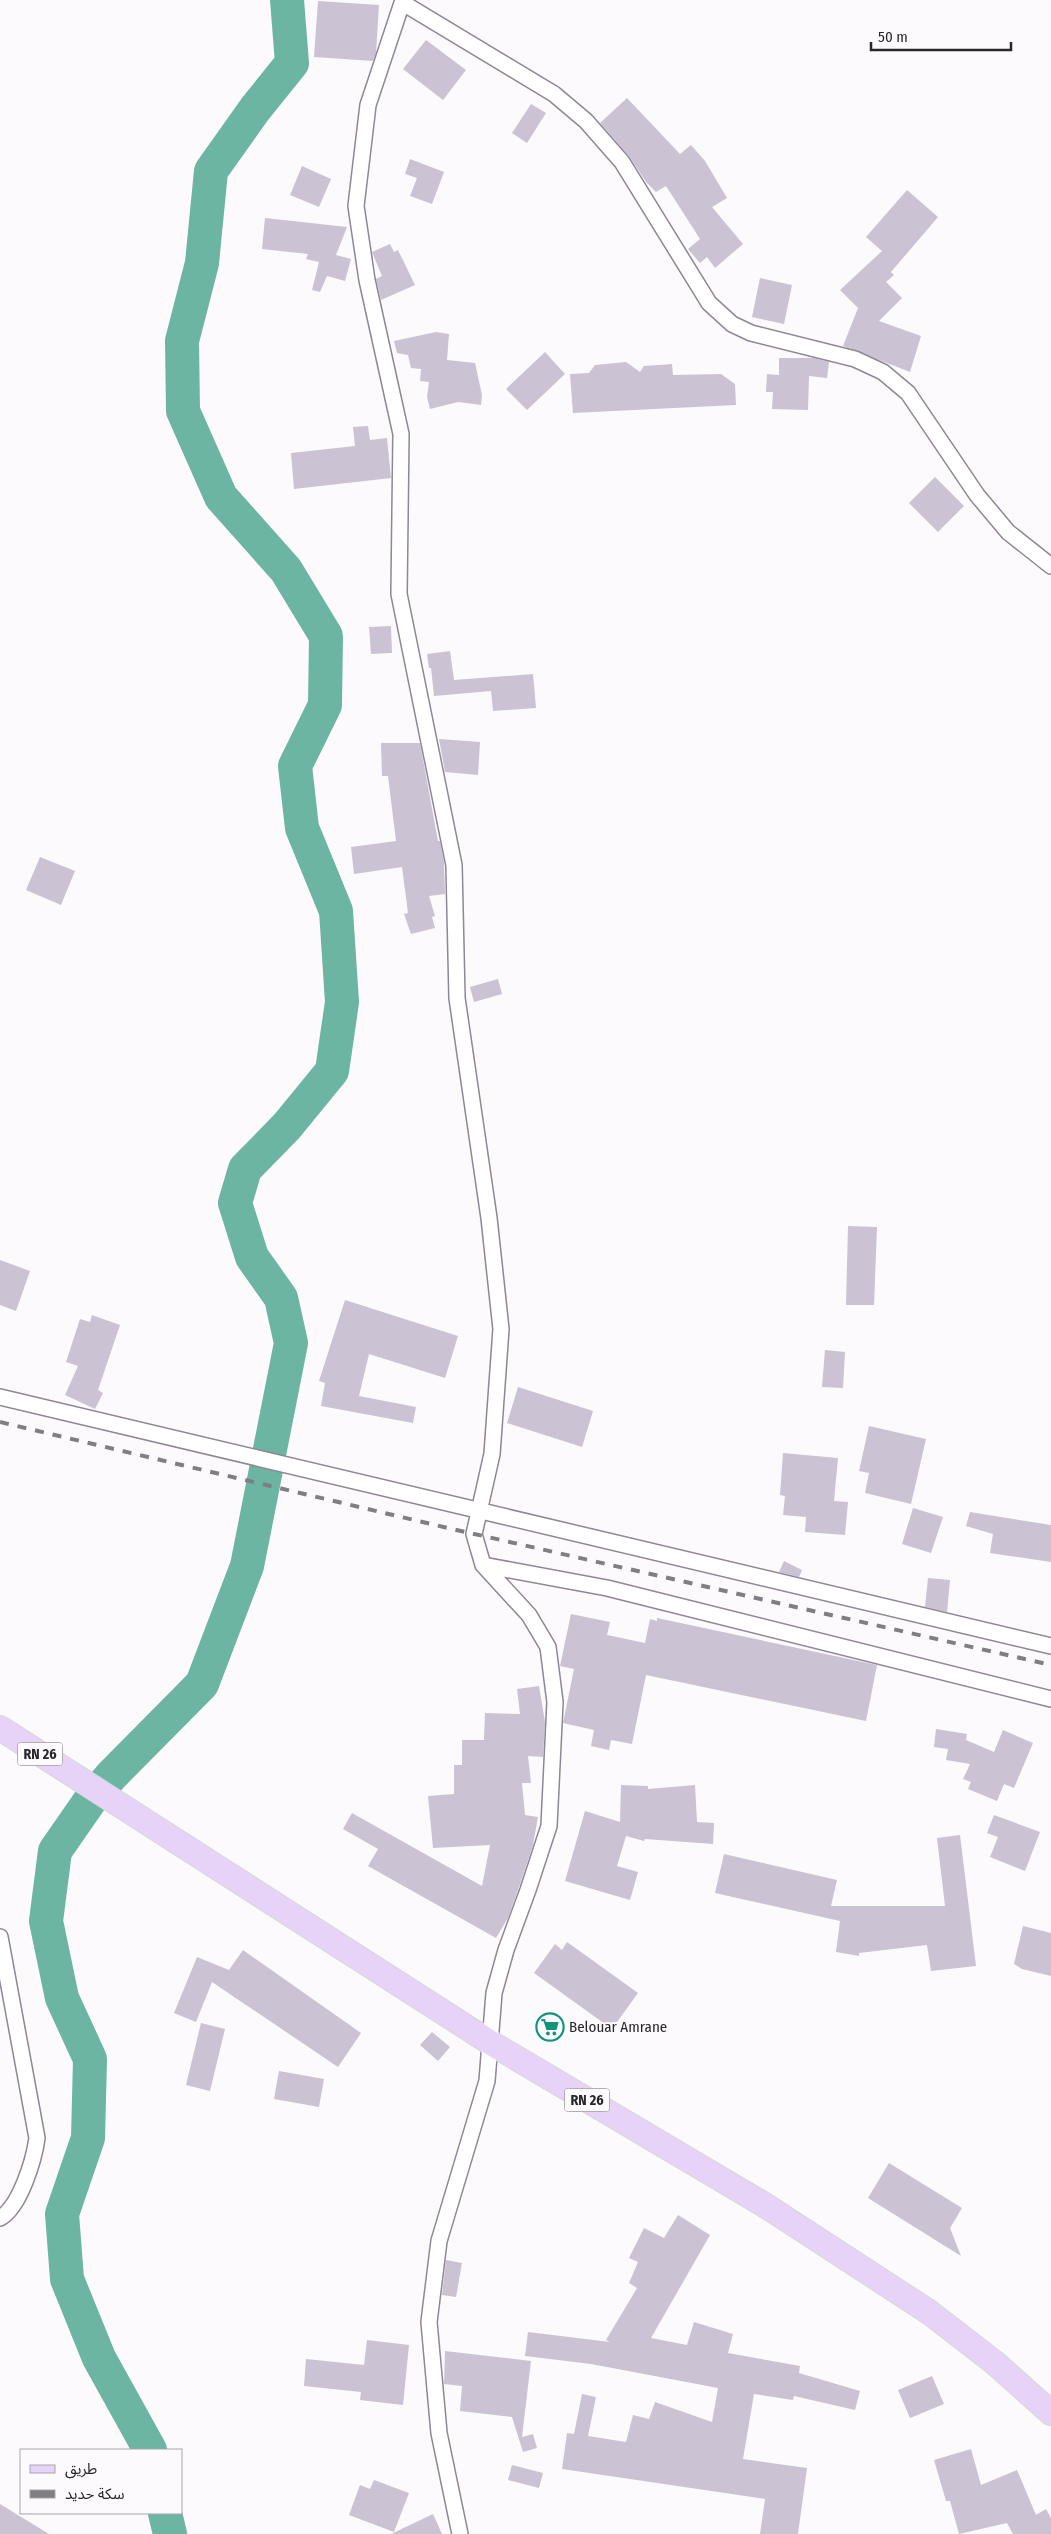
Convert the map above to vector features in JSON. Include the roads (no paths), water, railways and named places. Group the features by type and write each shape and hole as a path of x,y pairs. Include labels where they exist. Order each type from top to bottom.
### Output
{"main road":[{"name":"RN 26","path":"1,1735 81,1780 491,2043 763,2204 929,2312 995,2363 1051,2413"}],"street":[{"path":"460,2534 438,2433 429,2322 439,2241 487,2081 494,1993 506,1950 549,1826 555,1702 548,1647 529,1615 483,1565 474,1534 481,1512 492,1454 502,1328 489,1218 457,998 454,865 399,594 401,434 367,280 356,206 368,105 403,1 554,94 586,120 622,162 709,303 732,324 751,333 855,358 883,372 908,393 977,496 1008,532 1051,566"},
{"path":"0,1397 1051,1646"},
{"path":"483,1565 608,1588 1051,1699"},
{"path":"0,1937 37,2138 34,2158 22,2188 8,2214 0,2218"}],"waterway":[{"path":"149,2449 99,2358 67,2279 62,2214 88,2138 90,2059 62,1998 46,1921 55,1851 89,1802 111,1776 202,1684 247,1566 291,1343 281,1298 252,1257 235,1203 245,1169 287,1126 332,1071 342,1002 336,911 302,828 295,766 325,705 326,636 286,570 221,497 183,411 182,341 202,263 211,171 255,109 292,63 287,0"},
{"path":"165,2514 170,2534"}],"railway":[{"path":"0,1422 448,1528 1051,1665"}],"place":[{"name":"Belouar Amrane","path":"550,2027"}]}
